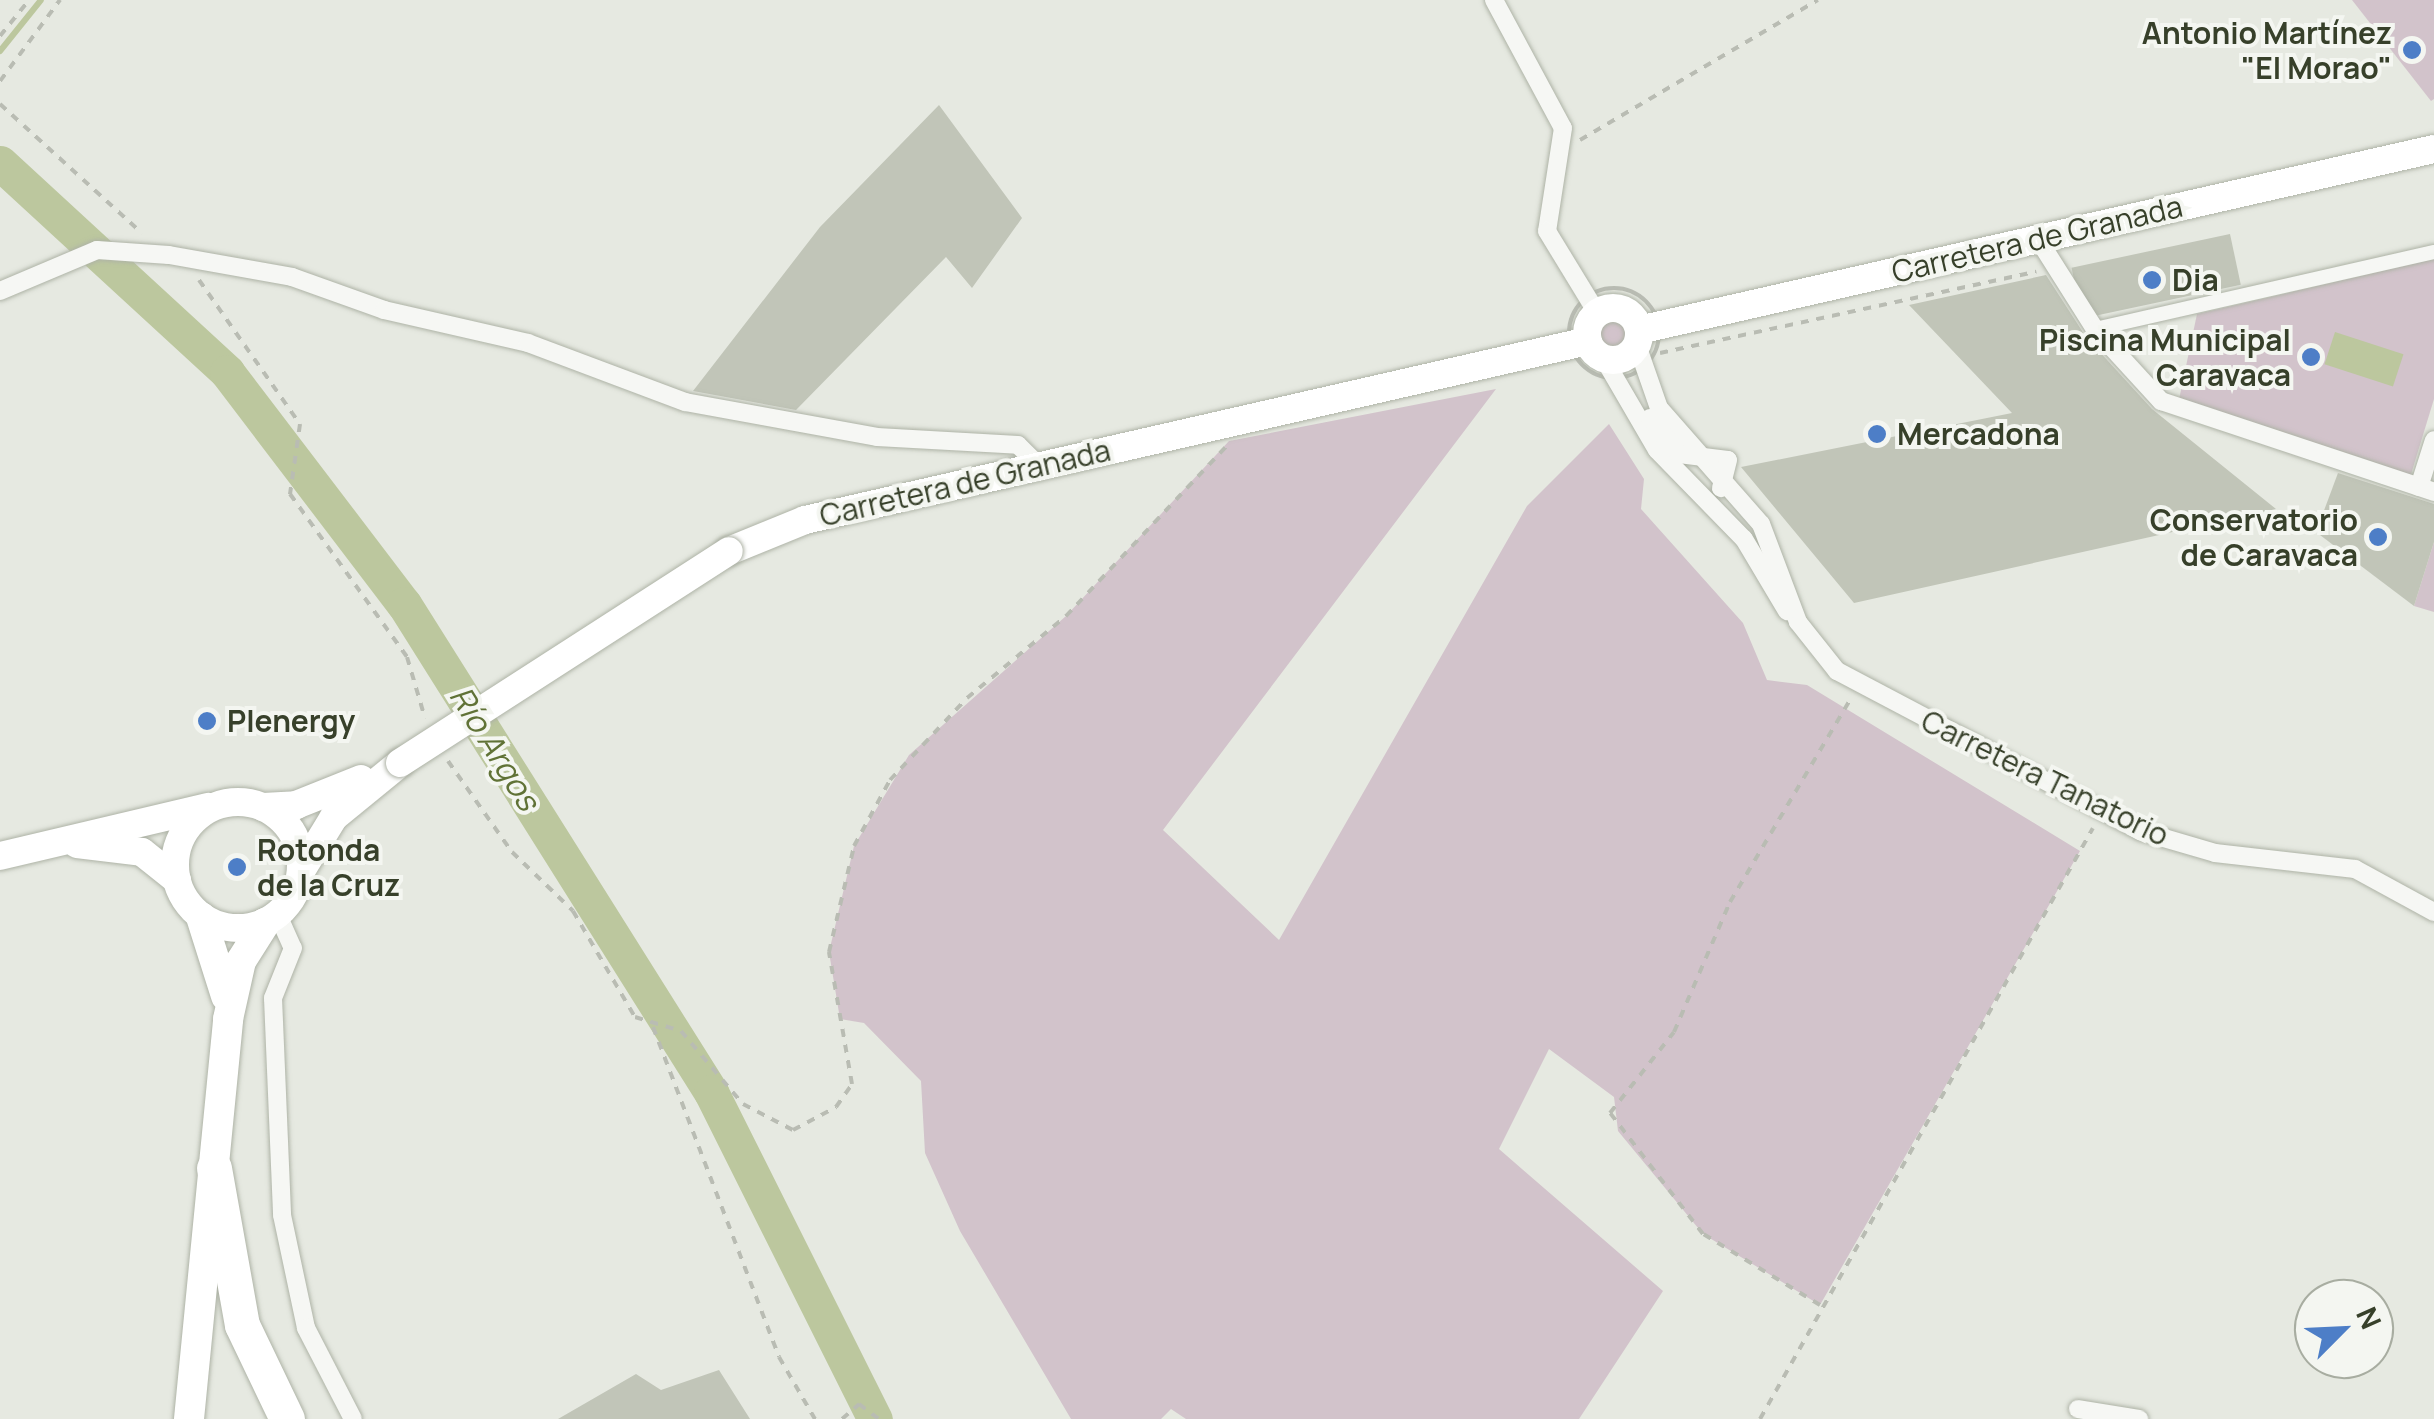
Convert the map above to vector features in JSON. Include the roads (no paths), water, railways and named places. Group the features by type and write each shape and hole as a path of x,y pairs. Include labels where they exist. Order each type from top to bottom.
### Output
{"highway":[{"path":"201,917 218,953 228,1019"},
{"path":"189,1419 228,1019 241,961 272,919"},
{"path":"214,1168 242,1324 287,1419"}],"main road":[{"name":"Carretera de Granada","path":"301,872 334,817 400,762 729,550 805,520 1230,424 1596,350 1627,356 1644,342 2038,239 2434,149"},
{"path":"1596,350 1596,314 1618,308 1644,342"},
{"name":"Carretera de Granada","path":"263,807 324,797 400,762"},
{"path":"176,880 184,830 217,806"},
{"path":"0,856 217,806 263,807 291,832 301,872 272,919 224,928 201,917 176,880 142,852 55,844"}],"street":[{"path":"1494,0 1567,146 1548,231 1596,314"},
{"path":"2038,239 2095,328 2180,410 2426,490 2434,440"},
{"path":"0,291 97,250 169,256 292,276 384,310 528,343 685,402 877,438 1018,445 1039,466"},
{"path":"2095,328 2434,252"},
{"path":"1644,342 1660,408 1701,459"},
{"path":"1596,350 1675,451 1701,459 1728,460 1721,481 1770,582"},
{"path":"1628,390 1657,450 1744,539 1770,582"},
{"path":"1721,481 1768,536 1798,622"},
{"name":"Carretera Tanatorio","path":"1770,582 1798,622 1858,685 2103,811 2214,853 2355,869 2434,912"},
{"path":"272,919 293,948 273,998 282,1216 306,1328 353,1419"},
{"path":"2078,1409 2138,1419"}],"waterway":[{"path":"0,51 41,0"},
{"name":"Río Argos","path":"0,163 227,372 404,604 711,1092 875,1419"}],"place":[{"name":"Antonio Martínez \"El Morao\"","path":"2412,50"},
{"name":"Dia","path":"2152,280"},
{"name":"Piscina Municipal Caravaca","path":"2311,357"},
{"name":"Mercadona","path":"1877,434"},
{"name":"Conservatorio de Caravaca","path":"2378,537"},
{"name":"Plenergy","path":"207,721"},
{"name":"Rotonda de la Cruz","path":"237,867"}]}
